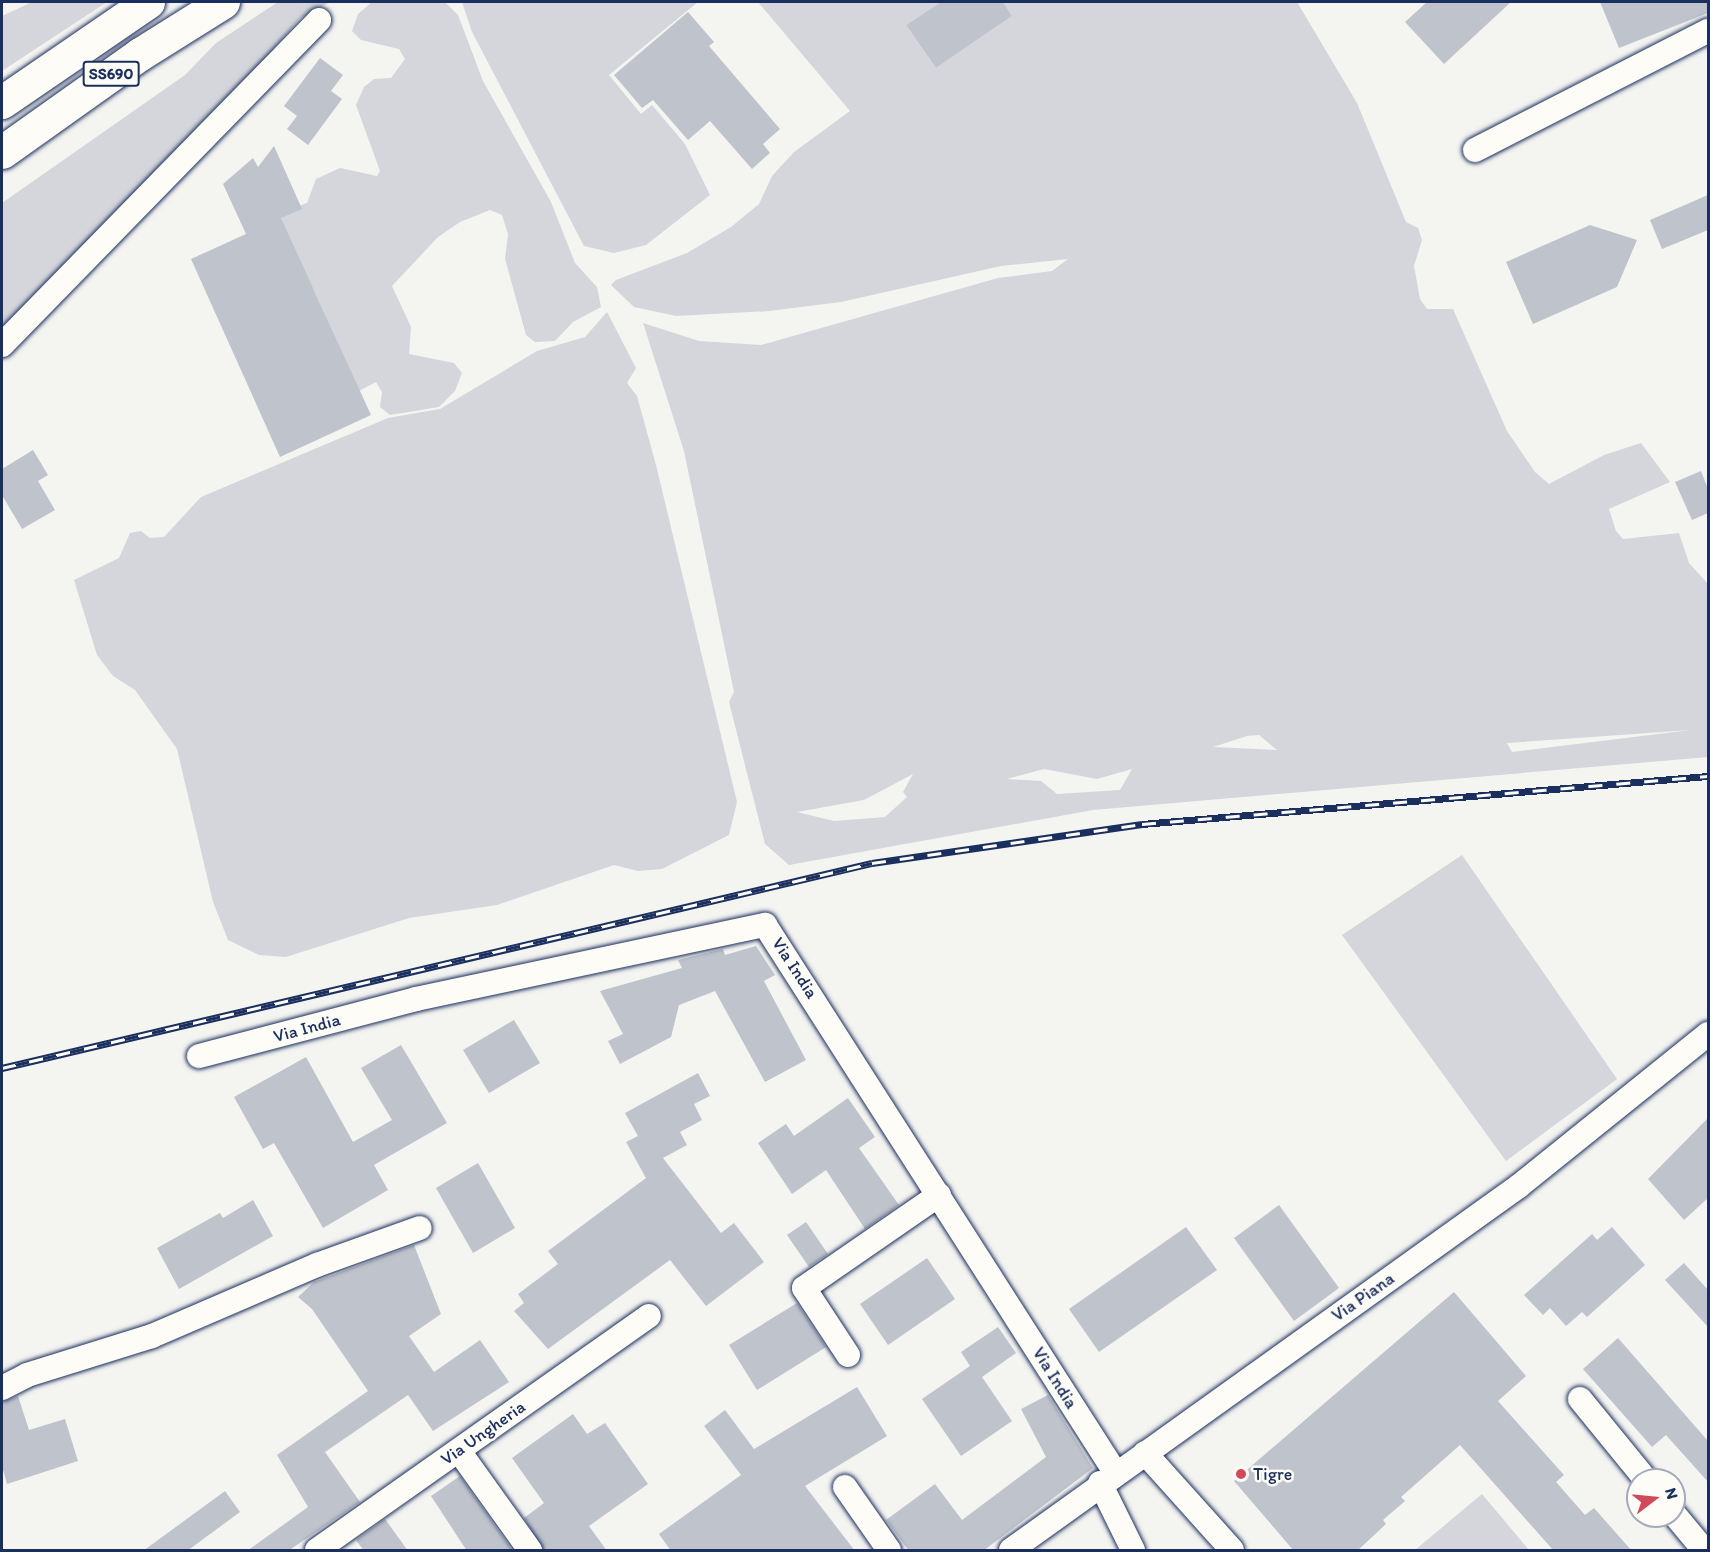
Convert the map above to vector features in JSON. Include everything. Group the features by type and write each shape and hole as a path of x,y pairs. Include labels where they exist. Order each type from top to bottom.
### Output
{"highway":[{"name":"SS690","path":"2,102 148,2"},
{"name":"SS690","path":"2,152 140,54 223,2"}],"street":[{"path":"2,345 319,20"},
{"path":"1475,150 1708,31"},
{"name":"Via India","path":"199,1056 416,999 765,925 939,1195 1107,1478 1133,1551"},
{"name":"Via Piana","path":"1011,1551 1107,1478 1520,1186 1708,1034"},
{"path":"848,1355 804,1288 939,1195"},
{"path":"2,1388 27,1374 152,1336 317,1265 420,1228"},
{"name":"Via Ungheria","path":"317,1551 649,1316"},
{"path":"1580,1399 1636,1468"},
{"path":"459,1451 530,1551"},
{"path":"1145,1453 1232,1551"},
{"path":"845,1487 889,1551"},
{"path":"1685,1528 1704,1551"}],"shaded area":[{"path":"32,2 107,2 2,71 2,16"},
{"path":"278,2 330,2 300,18 274,48 274,55 2,333 2,203 185,75 216,43"},
{"path":"372,2 445,2 458,15 483,81 551,202 575,263 597,287 601,307 573,322 555,341 535,342 526,335 505,259 508,234 502,215 490,210 460,222 438,237 392,286 411,327 409,354 454,363 462,373 455,391 439,407 390,415 380,407 382,392 376,382 359,391 316,294 277,223 290,209 307,203 316,179 340,168 377,176 380,171 356,105 364,87 374,79 391,78 405,59 399,49 361,40 352,31 358,14"},
{"path":"462,2 698,2 609,75 641,114 652,105 685,144 710,195 646,245 614,253 584,246 472,32"},
{"path":"758,2 941,2 906,25 936,68 1012,16 1003,2 1297,2 1357,103 1406,222 1418,228 1422,240 1414,266 1420,299 1427,309 1453,309 1507,431 1535,472 1549,484 1604,455 1641,443 1670,482 1609,509 1616,531 1623,539 1679,533 1689,563 1708,584 1708,757 1093,810 789,865 765,844 729,702 734,692 684,451 643,323 699,341 761,345 998,278 1052,271 1068,259 1001,266 841,302 769,311 676,316 634,307 611,285 616,280 687,253 731,227 759,204 772,176 794,152 850,111","holes":["1691,730 1512,752 1507,743","1259,735 1277,750 1213,747 1247,736","1044,769 1097,779 1132,769 1120,790 1057,794 1041,781 1007,779","913,774 903,792 907,797 885,817 834,821 797,812 864,800"]},
{"path":"607,312 636,368 627,383 637,396 656,465 737,802 729,835 662,869 638,871 614,865 497,905 409,918 286,957 259,955 228,940 213,902 177,749 135,690 113,676 97,655 74,580 119,558 130,533 141,531 150,538 164,537 201,497 388,418 440,409 537,351 585,337"},
{"path":"1462,855 1617,1079 1506,1161 1342,935"},
{"path":"1482,1494 1529,1550 1415,1550"}],"building":[{"path":"941,2 1003,2 1012,16 936,68 906,25"},
{"path":"1427,2 1511,2 1444,64 1405,22"},
{"path":"1600,2 1708,2 1708,13 1619,48"},
{"path":"688,12 714,42 709,46 780,129 763,144 770,153 752,169 710,121 688,140 653,100 642,108 614,75"},
{"path":"320,58 343,75 331,91 342,99 308,145 287,129 297,116 284,106"},
{"path":"274,146 302,209 281,218 371,415 280,457 191,259 246,234 223,184 253,158 258,167"},
{"path":"1708,195 1708,230 1662,249 1650,220"},
{"path":"1590,225 1637,240 1617,287 1533,324 1506,262"},
{"path":"33,450 48,475 38,481 55,510 22,529 2,495 2,469"},
{"path":"1701,471 1708,489 1708,513 1692,520 1675,482"},
{"path":"756,946 775,975 764,981 806,1060 765,1082 715,991 679,1005 671,1037 620,1064 608,1041 623,1034 600,991 682,968 678,960 723,949 725,955"},
{"path":"514,1020 540,1063 489,1093 463,1050"},
{"path":"401,1045 447,1123 374,1165 388,1190 323,1228 274,1143 263,1149 234,1097 306,1057 353,1142 392,1120 361,1068"},
{"path":"698,1073 710,1096 694,1104 702,1120 680,1132 687,1145 663,1158 721,1233 734,1223 764,1262 706,1306 670,1260 548,1349 514,1311 524,1303 518,1294 558,1264 548,1251 646,1178 626,1142 638,1136 625,1113"},
{"path":"848,1098 875,1137 859,1148 899,1205 865,1229 826,1170 792,1194 758,1143 786,1124 794,1136"},
{"path":"1708,1118 1708,1198 1684,1220 1648,1179"},
{"path":"478,1163 515,1228 473,1253 436,1188"},
{"path":"253,1200 273,1236 179,1289 157,1248 220,1213 223,1218"},
{"path":"1279,1205 1339,1288 1294,1321 1234,1238"},
{"path":"806,1222 828,1254 809,1267 787,1235"},
{"path":"1186,1227 1217,1270 1099,1352 1069,1309"},
{"path":"1612,1227 1645,1265 1587,1317 1582,1312 1566,1326 1550,1308 1543,1315 1524,1295 1592,1234 1597,1240"},
{"path":"414,1245 441,1314 409,1336 434,1372 480,1340 509,1382 433,1431 408,1395 325,1452 360,1502 288,1551 247,1551 308,1507 277,1455 368,1391 312,1309 298,1297 314,1282"},
{"path":"927,1258 955,1299 888,1345 860,1304"},
{"path":"1684,1263 1708,1290 1708,1327 1665,1280"},
{"path":"1454,1292 1526,1376 1498,1401 1564,1475 1556,1482 1585,1515 1594,1508 1632,1551 1554,1551 1460,1445 1401,1497 1405,1501 1383,1520 1386,1524 1357,1551 1294,1551 1234,1481"},
{"path":"797,1303 826,1347 757,1390 729,1345"},
{"path":"998,1327 1016,1353 982,1377 1012,1421 961,1456 922,1399 970,1366 961,1352"},
{"path":"1618,1338 1708,1441 1708,1482 1666,1435 1652,1447 1583,1369"},
{"path":"857,1387 887,1436 805,1486 855,1551 671,1551 659,1534 741,1475 704,1426 725,1410 754,1449"},
{"path":"1048,1395 1093,1468 983,1551 909,1551 886,1520 935,1484 962,1520 1046,1457 1021,1409"},
{"path":"18,1396 29,1430 65,1419 78,1461 7,1484 2,1466 2,1402"},
{"path":"573,1414 587,1434 605,1423 648,1484 589,1526 607,1551 544,1551 524,1518 544,1503 512,1458"},
{"path":"460,1476 513,1551 467,1551 431,1496"},
{"path":"225,1491 240,1512 187,1551 143,1551"},
{"path":"385,1519 408,1551 364,1551 356,1540"}],"railway":[{"path":"2,1068 872,863 1142,824 1708,776"}],"place":[{"name":"Tigre","path":"1241,1474"}]}
